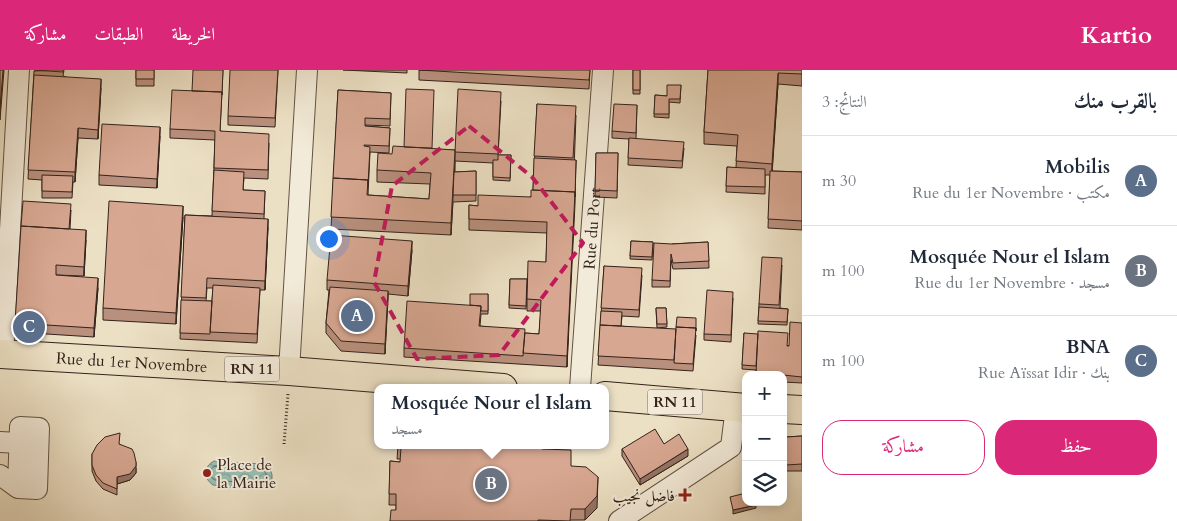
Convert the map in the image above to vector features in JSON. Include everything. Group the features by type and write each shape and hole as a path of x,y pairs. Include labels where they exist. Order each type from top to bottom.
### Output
{"main road":[{"name":"Rue du 1er Novembre","path":"1,354 289,371 453,384"},
{"name":"RN 11","path":"609,396 741,407"},
{"path":"787,410 802,410"}],"street":[{"path":"1,354 5,218 19,70"},
{"path":"289,371 307,70"},
{"name":"Rue du Port","path":"580,384 604,70"},
{"path":"619,521 731,447 741,407"},
{"path":"0,476 18,488 37,489 40,428 20,427 10,442"}],"path":[{"path":"284,444 289,371"}],"highlighted area":[{"path":"469,126 532,177 583,243 499,355 417,359 374,282 392,186"}],"water":[{"path":"214,461 262,464 271,471 271,482 258,489 213,485 207,479 206,469"}],"building":[{"path":"0,70 3,70 0,109"},
{"path":"34,70 63,70 63,72"},
{"path":"136,70 154,70 154,79 136,79"},
{"path":"193,70 223,70 222,95 222,92 192,91"},
{"path":"230,70 278,70 275,118 228,116"},
{"path":"419,70 590,70 589,80"},
{"path":"633,70 640,70 640,90 633,90"},
{"path":"708,70 802,70 802,74 778,73 772,164 736,161 738,135 704,132"},
{"path":"34,75 101,79 98,130 78,128 75,172 28,170"},
{"path":"667,85 681,85 680,99 669,99 669,114 654,114 655,95 667,96"},
{"path":"406,89 434,90 432,148 404,147"},
{"path":"458,89 501,92 498,154 455,152"},
{"path":"172,90 222,92 220,131 269,134 268,170 214,168 215,131 170,129"},
{"path":"338,90 391,93 390,119 365,118 365,126 390,128 389,146 364,145 370,147 368,185 368,180 333,178"},
{"path":"537,104 576,106 573,158 534,156"},
{"path":"614,104 637,105 636,133 612,131"},
{"path":"102,124 160,127 157,179 99,175"},
{"path":"629,138 684,142 682,161 628,158"},
{"path":"393,146 455,150 451,223 331,217 333,178 368,180 367,195 429,199 431,173 377,170 378,153 392,154"},
{"path":"596,153 618,153 617,191 595,190"},
{"path":"498,155 511,155 510,178 493,177 493,160 498,160"},
{"path":"534,158 576,160 575,197 575,192 533,190"},
{"path":"727,167 765,169 765,187 726,186"},
{"path":"214,170 244,172 243,190 265,191 264,214 212,211"},
{"path":"476,171 476,195 453,195 454,172"},
{"path":"770,171 802,172 802,221 768,219"},
{"path":"42,175 73,176 72,192 42,191"},
{"path":"531,190 575,192 567,356 523,353 525,333 539,334 541,300 527,299 528,261 546,262 547,222 469,219 469,205 478,206 478,195 531,197"},
{"path":"23,201 71,204 69,229 21,226"},
{"path":"109,201 183,206 176,313 103,308"},
{"path":"185,215 268,219 265,281 207,278 206,298 181,297"},
{"path":"21,226 86,230 84,267 56,265 56,275 98,278 94,328 15,323"},
{"path":"331,235 412,241 408,286 327,280"},
{"path":"631,241 653,242 652,257 630,256"},
{"path":"708,242 709,261 673,263 671,254 670,281 652,280 654,243"},
{"path":"762,257 782,258 779,305 759,304"},
{"path":"604,266 642,268 639,310 601,308"},
{"path":"510,279 527,279 526,306 509,305"},
{"path":"213,285 260,288 257,334 210,332"},
{"path":"330,287 388,291 385,344 341,341 326,323"},
{"path":"707,290 733,292 731,335 704,334"},
{"path":"470,294 488,294 488,311 481,311 481,306 470,305"},
{"path":"181,300 212,301 210,334 180,333"},
{"path":"407,301 481,306 479,326 525,329 523,356 404,348"},
{"path":"759,307 788,309 787,322 758,321"},
{"path":"656,308 666,308 667,324 657,324"},
{"path":"601,311 622,312 621,326 600,325"},
{"path":"677,317 696,318 696,328 676,327"},
{"path":"790,322 802,323 802,377 787,375 787,371 756,371 758,331 788,333 787,346 789,346"},
{"path":"600,325 676,329 674,360 598,356"},
{"path":"676,327 696,328 693,364 674,363"},
{"path":"744,333 758,334 756,366 742,365"},
{"path":"655,429 664,444 679,434 688,449 640,479 622,449"},
{"path":"120,433 119,444 132,449 136,466 130,474 117,477 117,489 103,483 96,475 92,465 92,454 105,437"},
{"path":"802,436 802,464 787,465 787,437"},
{"path":"401,449 571,450 571,466 586,467 598,477 597,496 585,509 571,509 570,521 390,521 391,510 396,510 396,494 389,494 390,461 400,462"},
{"path":"742,494 742,506 751,506 733,510 730,497"}],"place":[{"name":"Mobilis","path":"357,316"},
{"name":"BNA","path":"29,327"},
{"name":"Place de la Mairie","path":"207,473"},
{"name":"Mosquée Nour el Islam","path":"491,484"},
{"name":"فاضل نجيب","path":"685,495"}]}
